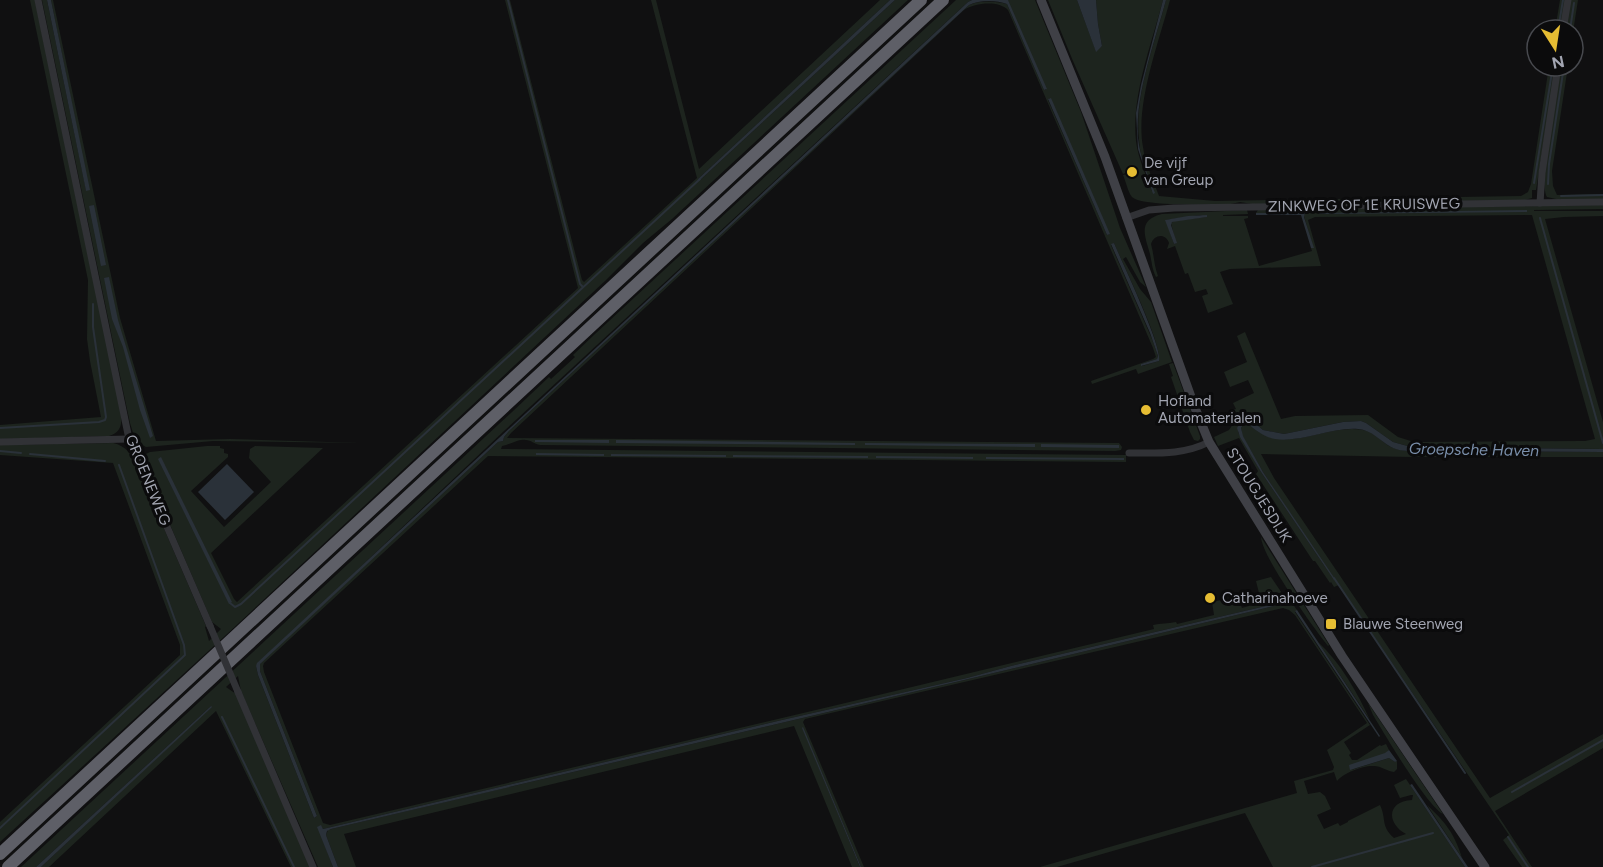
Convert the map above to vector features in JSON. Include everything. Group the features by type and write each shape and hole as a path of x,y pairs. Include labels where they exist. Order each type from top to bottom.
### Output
{"highway":[{"path":"0,855 921,0"},
{"path":"8,867 943,0"}],"street":[{"name":"GROENEWEG","path":"38,0 129,439 313,867"},
{"name":"STOUGJESDIJK","path":"1041,0 1097,135 1209,442 1342,656 1485,867"},
{"path":"1565,18 1568,0"},
{"path":"1540,203 1541,177 1556,78"},
{"name":"ZINKWEG OF 1E KRUISWEG","path":"1126,218 1146,210 1174,208 1603,202"},
{"path":"0,442 129,439"},
{"path":"1129,453 1184,451 1196,449 1209,442"}],"shaded area":[{"path":"30,0 35,0 121,414 120,428 109,436 0,439 0,425 101,417 87,339 88,280"},
{"path":"42,0 47,0 86,190 89,190 51,0 53,0 120,318 156,441 230,439 361,443 213,441 137,446 130,423"},
{"path":"505,0 510,0 584,282 697,178 651,0 656,0 699,169 880,0 890,0 698,179 699,181 895,0 908,0 672,219 643,243 227,634 0,842 0,822 180,655 180,645 113,463 0,455 0,445 113,443 128,451 137,466 206,626 209,641 221,629 212,622 142,456 150,452 207,446 220,446 224,449 228,457 191,491 224,527 271,482 249,458 250,449 255,446 323,448 211,553 237,602 578,288"},
{"path":"956,0 972,0 505,430 256,666 314,818 317,816 260,671 261,662 498,442 503,441 509,431 969,5 978,2 1007,4 1044,90 1046,90 1008,1 987,0 1035,0 1081,112 1120,228 1146,287 1140,282 1126,257 1123,259 1140,289 1151,302 1172,362 1138,374 1136,369 1092,384 1091,381 1156,357 1008,10 998,5 980,4 964,10 507,438 1119,443 1121,450 540,445 523,440 502,446 501,449 1126,455 1126,462 488,456 264,663 264,672 323,823 330,825 837,705 1154,629 1153,625 1176,622 1177,624 1214,615 1212,602 1236,597 1242,608 1249,606 1248,600 1260,597 1256,581 1271,577 1290,605 1292,603 1297,610 1295,612 1370,725 1344,742 1351,753 1349,755 1352,760 1357,760 1380,745 1386,744 1389,750 1351,770 1389,758 1397,761 1397,769 1394,772 1370,766 1349,772 1337,781 1334,772 1304,781 1308,794 1320,792 1325,796 1331,809 1317,815 1324,829 1338,823 1340,826 1380,805 1385,826 1394,838 1406,834 1395,824 1392,813 1398,804 1412,800 1413,795 1400,798 1394,785 1406,779 1465,867 1273,867 1245,813 1057,867 1040,867 1297,793 1294,781 1333,770 1334,767 1327,750 1367,723 1295,615 1283,608 805,719 803,722 864,867 861,867 802,727 860,867 852,867 794,726 344,834 356,867 338,867 326,835 328,830 335,828 977,677 1278,605 1278,603 323,829 321,826 318,827 333,867 318,867 241,691 238,676 226,687 236,694 310,867 291,867 216,711 49,867 41,867 211,706 36,867 21,867 549,377 551,379 575,357 573,355","holes":["1050,98 1109,234 1107,235 1048,100","1114,243 1148,322 1158,352 1159,361 1142,366 1141,364 1157,359 1158,356 1111,245"]},
{"path":"1048,0 1077,0 1096,51 1102,46 1096,0 1163,0 1139,88 1135,124 1139,154 1153,194 1141,154 1138,123 1146,69 1166,0 1170,0 1145,93 1141,130 1143,147 1159,196 1215,201 1521,196 1528,192 1531,184 1547,78 1554,78 1536,190 1532,190 1532,198 1525,200 1163,204 1132,197 1123,175 1134,173 1134,169 1123,174"},
{"path":"1560,0 1566,0 1564,18 1557,18"},
{"path":"1570,0 1578,0 1575,18 1567,18"},
{"path":"1558,78 1566,78 1552,171 1553,186 1557,195 1603,194 1603,199 1547,197 1546,154"},
{"path":"1603,205 1603,209 1534,211 1603,211 1603,216 1545,219 1603,422 1603,449 1411,447 1393,442 1361,421 1343,422 1284,434 1263,430 1250,419 1245,418 1238,432 1261,472 1334,580 1263,472 1242,435 1241,428 1244,423 1267,436 1281,439 1340,430 1363,430 1391,447 1408,451 1603,452 1603,457 1261,454 1274,478 1490,798 1603,734 1603,748 1495,811 1532,867 1522,867 1503,840 1509,835 1339,585 1334,587 1313,561 1256,474 1258,471 1239,438 1218,446 1214,437 1229,430 1233,424 1228,413 1234,414 1233,410 1236,409 1233,403 1254,393 1248,380 1230,387 1224,372 1247,362 1237,336 1245,332 1281,419 1295,416 1368,415 1398,437 1414,442 1585,441 1595,439 1532,215 1315,217 1308,220 1321,266 1230,269 1220,272 1233,304 1208,313 1202,296 1208,294 1206,289 1195,292 1188,273 1185,274 1175,246 1167,249 1169,243 1163,236 1155,238 1151,244 1158,276 1156,277 1145,230 1149,220 1162,214 1247,210 1248,214 1223,216 1248,216 1244,219 1259,266 1312,251 1305,213 1256,213 1258,210","holes":["1200,215 1206,217 1171,223 1176,243 1174,244 1166,220"]},
{"path":"1173,363 1200,436 1198,441 1194,440 1190,432 1171,377 1173,376 1169,364"},
{"path":"1261,537 1328,646 1277,572 1263,546"},
{"path":"1318,642 1347,678 1370,720"},
{"path":"1368,703 1443,814 1427,798 1406,769"},
{"path":"1427,805 1449,829 1462,858"}],"water":[{"path":"47,0 51,0 90,190 86,191"},
{"path":"890,0 895,0 699,181 698,179"},
{"path":"972,0 1008,0 1047,89 1044,90 1007,4 988,1 969,5 509,431 503,441 498,442 260,664 260,671 317,816 314,818 258,675 257,663"},
{"path":"1077,0 1096,0 1102,46 1096,52"},
{"path":"1163,0 1166,0 1142,91 1138,128 1140,151 1155,193 1153,194 1138,149 1136,113"},
{"path":"1051,98 1110,234 1107,235 1048,99"},
{"path":"94,205 106,265 101,266 89,206"},
{"path":"1527,210 1527,212 1319,214 1319,213"},
{"path":"1256,213 1305,213 1304,217 1314,248 1311,248 1301,215 1256,215"},
{"path":"1207,215 1207,217 1172,222 1177,243 1174,244 1165,220"},
{"path":"1114,243 1149,323 1159,353 1159,361 1141,366 1141,364 1157,359 1158,356 1111,244"},
{"path":"109,277 118,320 153,436 150,438 123,347 112,319 104,278"},
{"name":"Groepsche Haven","path":"1245,418 1250,419 1263,430 1284,434 1343,422 1361,421 1393,442 1411,447 1603,449 1603,452 1405,451 1391,447 1372,434 1358,429 1337,430 1285,440 1267,437 1244,423 1241,428 1243,436 1263,472 1334,580 1261,472 1240,437 1237,428"},
{"path":"535,440 609,440 609,443 535,442"},
{"path":"616,440 855,443 855,445 616,443"},
{"path":"865,443 1035,444 1035,447 865,445"},
{"path":"1041,444 1119,445 1119,448 1041,447"},
{"path":"536,453 604,454 604,456 536,455"},
{"path":"611,454 726,455 726,457 611,456"},
{"path":"733,455 868,456 868,458 733,457"},
{"path":"876,456 973,457 973,459 876,458"},
{"path":"161,457 232,602 229,604 158,459"},
{"path":"986,457 1124,458 1124,460 986,459"},
{"path":"227,464 254,492 225,520 198,492"},
{"path":"1278,603 1278,605 977,677 331,829 326,835 338,867 333,867 317,827 321,825 323,829"},
{"path":"1297,610 1380,736 1379,737 1295,611"},
{"path":"211,706 41,867 36,867"},
{"path":"803,727 861,867 802,728"},
{"path":"1389,750 1397,761 1389,758 1350,770 1349,765"},
{"path":"1412,784 1468,867 1465,867 1410,785"}],"waterway":[{"path":"508,0 580,284 583,287"},
{"path":"1560,18 1563,0"},
{"path":"1572,18 1574,3"},
{"path":"1534,183 1551,78"},
{"path":"1548,184 1562,78"},
{"path":"230,603 235,607 241,604 700,179"},
{"path":"1561,196 1603,195"},
{"path":"1540,218 1603,443"},
{"path":"0,428 105,420 93,327 93,304"},
{"path":"0,451 21,453"},
{"path":"30,454 105,461"},
{"path":"0,828 185,655 184,645 119,465"},
{"path":"1334,578 1465,773"},
{"path":"222,717 294,867"},
{"path":"1512,792 1603,740"},
{"path":"1312,867 1433,833"},
{"path":"1508,837 1528,867"}],"place":[{"name":"De vijf van Greup","path":"1132,172"},
{"name":"Hofland Automaterialen","path":"1146,410"},
{"name":"Catharinahoeve","path":"1210,598"},
{"name":"Blauwe Steenweg","path":"1331,624"}]}
